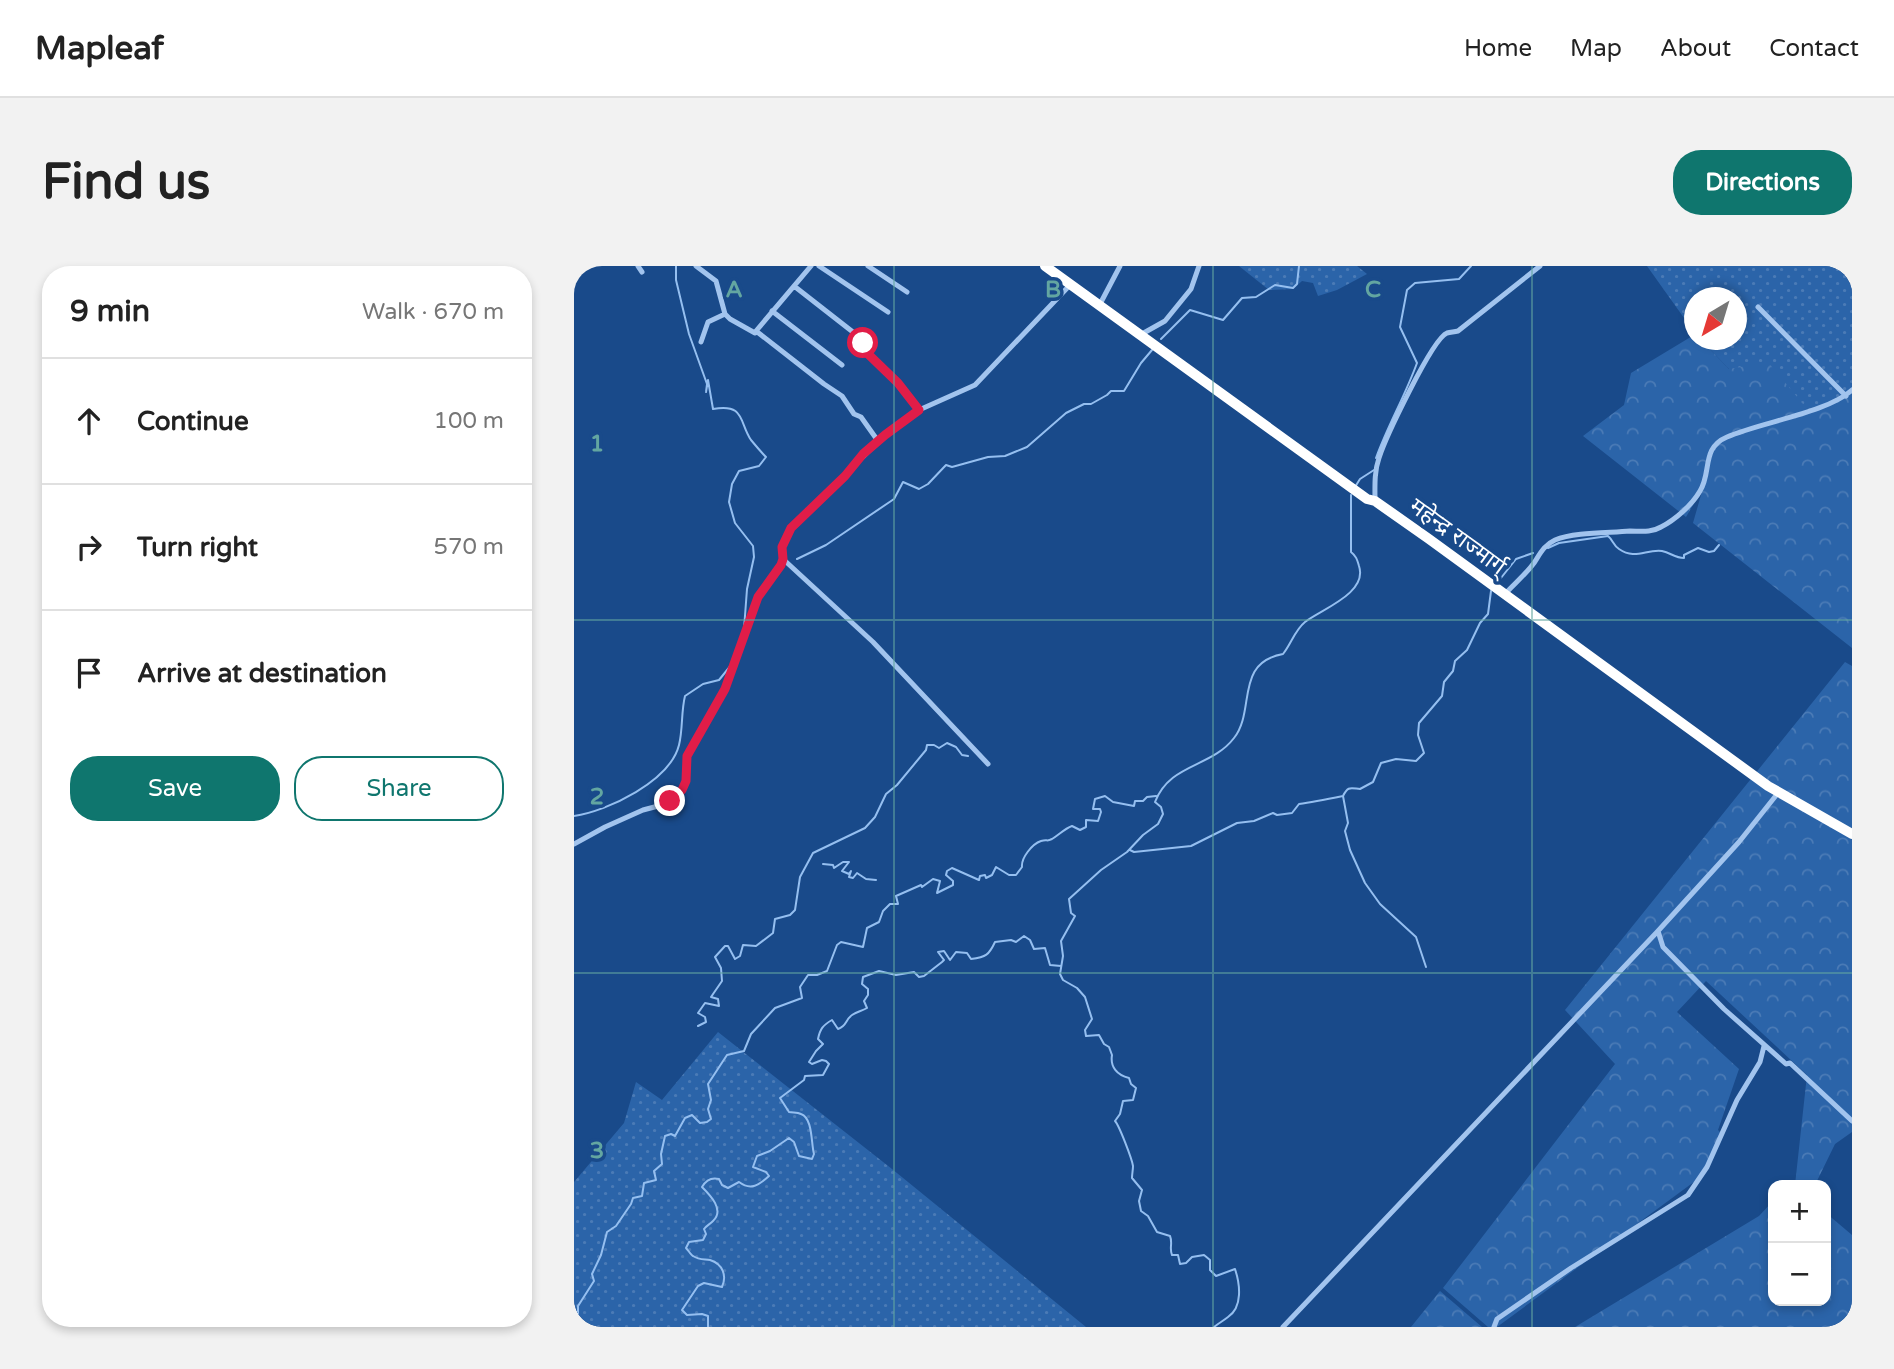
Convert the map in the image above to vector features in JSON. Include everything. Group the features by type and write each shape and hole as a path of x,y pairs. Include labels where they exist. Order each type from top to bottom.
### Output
{"highway":[{"name":"महेन्द्र राज्मार्ग्","path":"1045,266 1139,336 1779,792 1852,834"}],"street":[{"path":"638,266 642,272"},
{"path":"696,266 716,281 725,314 755,333"},
{"path":"811,266 756,331 842,396 878,441"},
{"path":"819,266 888,312"},
{"path":"868,266 906,292"},
{"path":"1099,306 1120,266"},
{"path":"1139,336 1166,321 1191,289 1199,266"},
{"path":"1371,500 1378,459 1385,442 1418,374 1443,337 1447,333 1458,331 1539,266"},
{"path":"574,844 643,810 662,806 682,790 686,781 687,756 725,689 758,597 783,559 782,547 791,528 878,441 919,410 975,385 1070,285"},
{"path":"794,286 858,336 866,352 898,383 919,410"},
{"path":"1758,307 1846,396"},
{"path":"772,311 842,365"},
{"path":"701,342 708,322 725,314"},
{"path":"1504,595 1535,562 1538,554 1555,540 1569,536 1660,528 1692,503 1702,490 1707,458 1719,441 1768,422 1803,413 1846,396 1852,390"},
{"path":"783,559 873,642 988,764"},
{"path":"1283,1327 1658,931 1739,842 1779,792"},
{"path":"1658,931 1662,947 1764,1046 1786,1064 1790,1063 1852,1121"},
{"path":"1494,1327 1497,1319 1571,1268 1688,1195 1707,1167 1737,1100 1760,1062 1764,1046"}],"green space":[{"path":"1239,266 1357,266 1367,274 1337,290 1318,296 1313,283 1302,281 1293,289 1269,290"},
{"path":"1647,266 1852,266 1852,394 1809,410 1729,369 1711,350 1747,350 1747,287 1684,287 1684,318"},
{"path":"1684,341 1684,350 1711,350 1729,369 1768,362 1808,410 1852,394 1852,648 1693,523 1703,488 1686,517 1583,436 1624,405 1631,373"},
{"path":"1845,662 1852,666 1852,1132 1835,1144 1817,1180 1796,1180 1807,1075 1706,981 1677,1012 1739,1069 1718,1130 1721,1133 1702,1176 1497,1327 1488,1327 1443,1288 1615,1064 1565,1010"},
{"path":"718,1032 1086,1327 574,1327 574,1182 624,1123 636,1082 662,1100"},
{"path":"1768,1206 1768,1306 1831,1306 1831,1217 1852,1235 1852,1327 1575,1327 1759,1216"},
{"path":"1440,1291 1482,1327 1411,1327"}],"waterway":[{"path":"676,266 676,280 689,334 707,384 706,392 708,380 713,409 736,411 751,440 766,457 759,466 739,471 732,484 729,502 735,523 753,546 754,557 747,589 744,629"},
{"path":"1161,339 1190,310 1223,320 1242,298 1256,297 1275,285 1293,288 1297,284 1299,266"},
{"path":"1376,458 1417,363 1400,327 1407,290 1415,283 1459,279 1471,266"},
{"path":"797,559 826,545 894,499 903,482 919,489 928,484 946,465 952,467 988,457 1005,456 1027,447 1066,413 1084,404 1091,404 1111,391 1124,391 1152,350"},
{"path":"1355,487 1360,479 1374,470"},
{"path":"1214,1327 1233,1313 1236,1307 1239,1288 1235,1269 1216,1276 1210,1270 1210,1260 1204,1255 1192,1257 1186,1263 1180,1264 1178,1255 1172,1255 1170,1236 1157,1232 1148,1216 1141,1211 1139,1201 1142,1190 1132,1178 1132,1162 1115,1121 1123,1101 1133,1100 1136,1088 1129,1078 1115,1070 1109,1047 1099,1035 1086,1036 1085,1030 1092,1019 1085,997 1077,988 1063,980 1060,974 1063,956 1061,941 1075,916 1071,913 1069,899 1158,824 1163,814 1161,807 1155,802 1162,789 1170,780 1225,748 1234,738 1244,714 1252,677 1258,667 1268,659 1283,654 1302,625 1342,599 1357,584 1359,566 1351,552 1351,495"},
{"path":"1548,548 1559,543 1608,536 1617,547 1630,554 1662,551 1684,558 1684,555 1698,548 1709,552 1719,545"},
{"path":"1497,583 1516,559 1533,553"},
{"path":"1426,967 1416,937 1380,904 1365,883 1350,850 1345,831 1348,823 1343,796 1348,789 1360,789 1373,782 1381,763 1396,759 1416,761 1424,753 1418,735 1419,723 1442,696 1444,682 1453,671 1455,661 1467,650 1480,623 1488,614 1491,591"},
{"path":"574,816 620,801 664,771 679,745 685,696 703,684 719,680 732,664"},
{"path":"698,1026 706,1022 705,1017 698,1013 705,1003 719,1006 718,999 711,997 722,981 721,968 715,957 728,946 735,959 740,956 743,945 756,946 773,933 775,919 790,915 795,910 800,877 813,853 865,828 875,817 886,794 897,785 926,750 927,745 939,748 947,743 956,747 962,755 968,756"},
{"path":"574,1320 578,1316 578,1306 594,1281 592,1274 607,1232 616,1226 633,1198 642,1196 644,1183 656,1180 654,1171 662,1164 665,1136 675,1136 685,1118 692,1115 700,1123 711,1119 708,1109 711,1100 708,1084 727,1055 744,1051 751,1034 775,1008 802,998 800,987 808,975 827,971 837,945 841,942 863,947 867,928 879,922 883,911 890,904 898,904 896,896 921,885 922,887 933,879 940,881 937,893 953,885 953,881 946,875 952,868 979,880 980,876 985,875 986,878 992,875 996,867 1009,875 1016,875 1034,845 1052,839 1072,826 1080,830 1086,827 1086,820 1098,821 1101,812 1100,809 1093,809 1095,799 1105,796 1113,802 1134,806 1135,801 1156,796"},
{"path":"1130,850 1134,852 1191,846 1237,823 1254,821 1273,813 1292,813 1299,804 1343,796"},
{"path":"823,864 833,865 834,868 843,862 849,862 842,871 849,874 851,871 849,877 853,878 857,873 866,879 876,880"},
{"path":"708,1327 708,1316 687,1315 682,1310 698,1286 704,1283 722,1287 723,1283 723,1271 718,1264 699,1259 691,1255 686,1248 689,1242 703,1240 706,1234 704,1229 716,1217 715,1203 702,1187 714,1178 728,1188 739,1182 747,1186 758,1184 769,1176 753,1167 757,1156 789,1138 794,1142 799,1156 812,1159 814,1154 808,1121 801,1114 789,1112 780,1098 804,1080 805,1076 823,1075 829,1064 826,1061 812,1064 809,1062 823,1044 818,1039 820,1033 832,1020 838,1029 841,1028 852,1015 867,1008 864,1001 868,989 862,984 863,977 879,971 896,975 914,972 919,977 924,976 944,960 938,952 944,951 950,960 956,952 967,953 971,959 986,955 995,942 1016,942 1024,936 1030,940 1034,949 1045,948 1050,965 1061,966"}],"route":[{"path":"670,801 682,790 686,781 687,756 725,689 758,597 781,565 782,547 791,528 845,476 863,454 919,410 898,383 866,352 863,343"}]}
